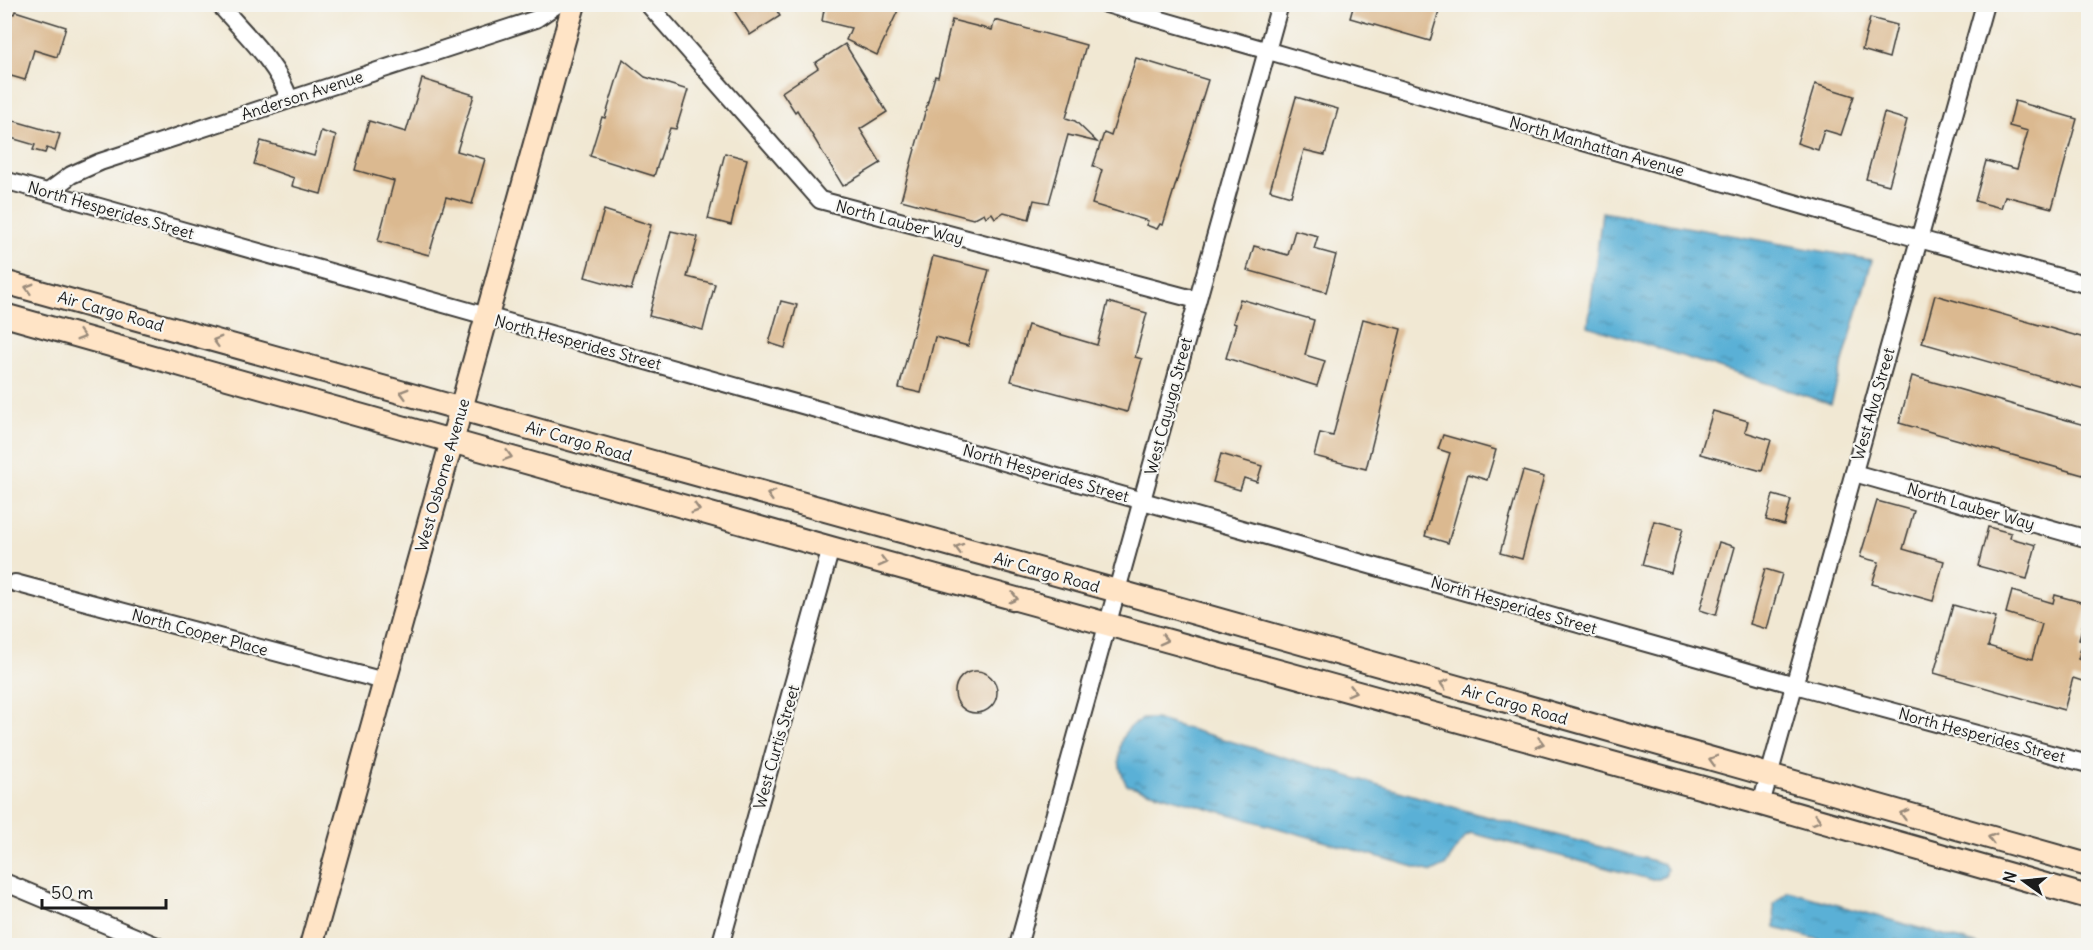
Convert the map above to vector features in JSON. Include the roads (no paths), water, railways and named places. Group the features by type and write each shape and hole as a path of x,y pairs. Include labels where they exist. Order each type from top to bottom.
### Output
{"street":[{"path":"219,4 273,68 285,85 290,99"},
{"name":"Anderson Avenue","path":"48,192 71,176 100,162 536,19 558,4"},
{"name":"West Osborne Avenue","path":"310,945 574,4"},
{"name":"North Lauber Way","path":"648,4 820,200 1197,300"},
{"name":"North Manhattan Avenue","path":"1106,4 1919,239 2088,285"},
{"name":"West Cayuga Street","path":"1018,945 1280,4"},
{"name":"West Alva Street","path":"1761,804 1985,4"},
{"name":"North Hesperides Street","path":"4,180 486,317 1142,499 1795,685 2088,764"},
{"name":"Air Cargo Road","path":"4,282 1117,591 2088,865"},
{"name":"Air Cargo Road","path":"4,315 831,548 1761,804 2088,897"},
{"name":"North Lauber Way","path":"1854,473 2088,538"},
{"name":"West Curtis Street","path":"720,945 831,548"},
{"name":"North Cooper Place","path":"15,583 384,681"},
{"path":"4,882 157,945"}],"water":[{"path":"1602,212 1872,260 1831,404 1588,326"},
{"path":"1142,719 1155,719 1477,814 1658,862 1664,864 1667,869 1665,876 1659,879 1649,879 1471,833 1464,838 1445,866 1432,872 1127,785 1121,771 1120,747 1125,733"},
{"path":"1788,891 1979,945 1840,945 1775,928 1774,904"}]}
